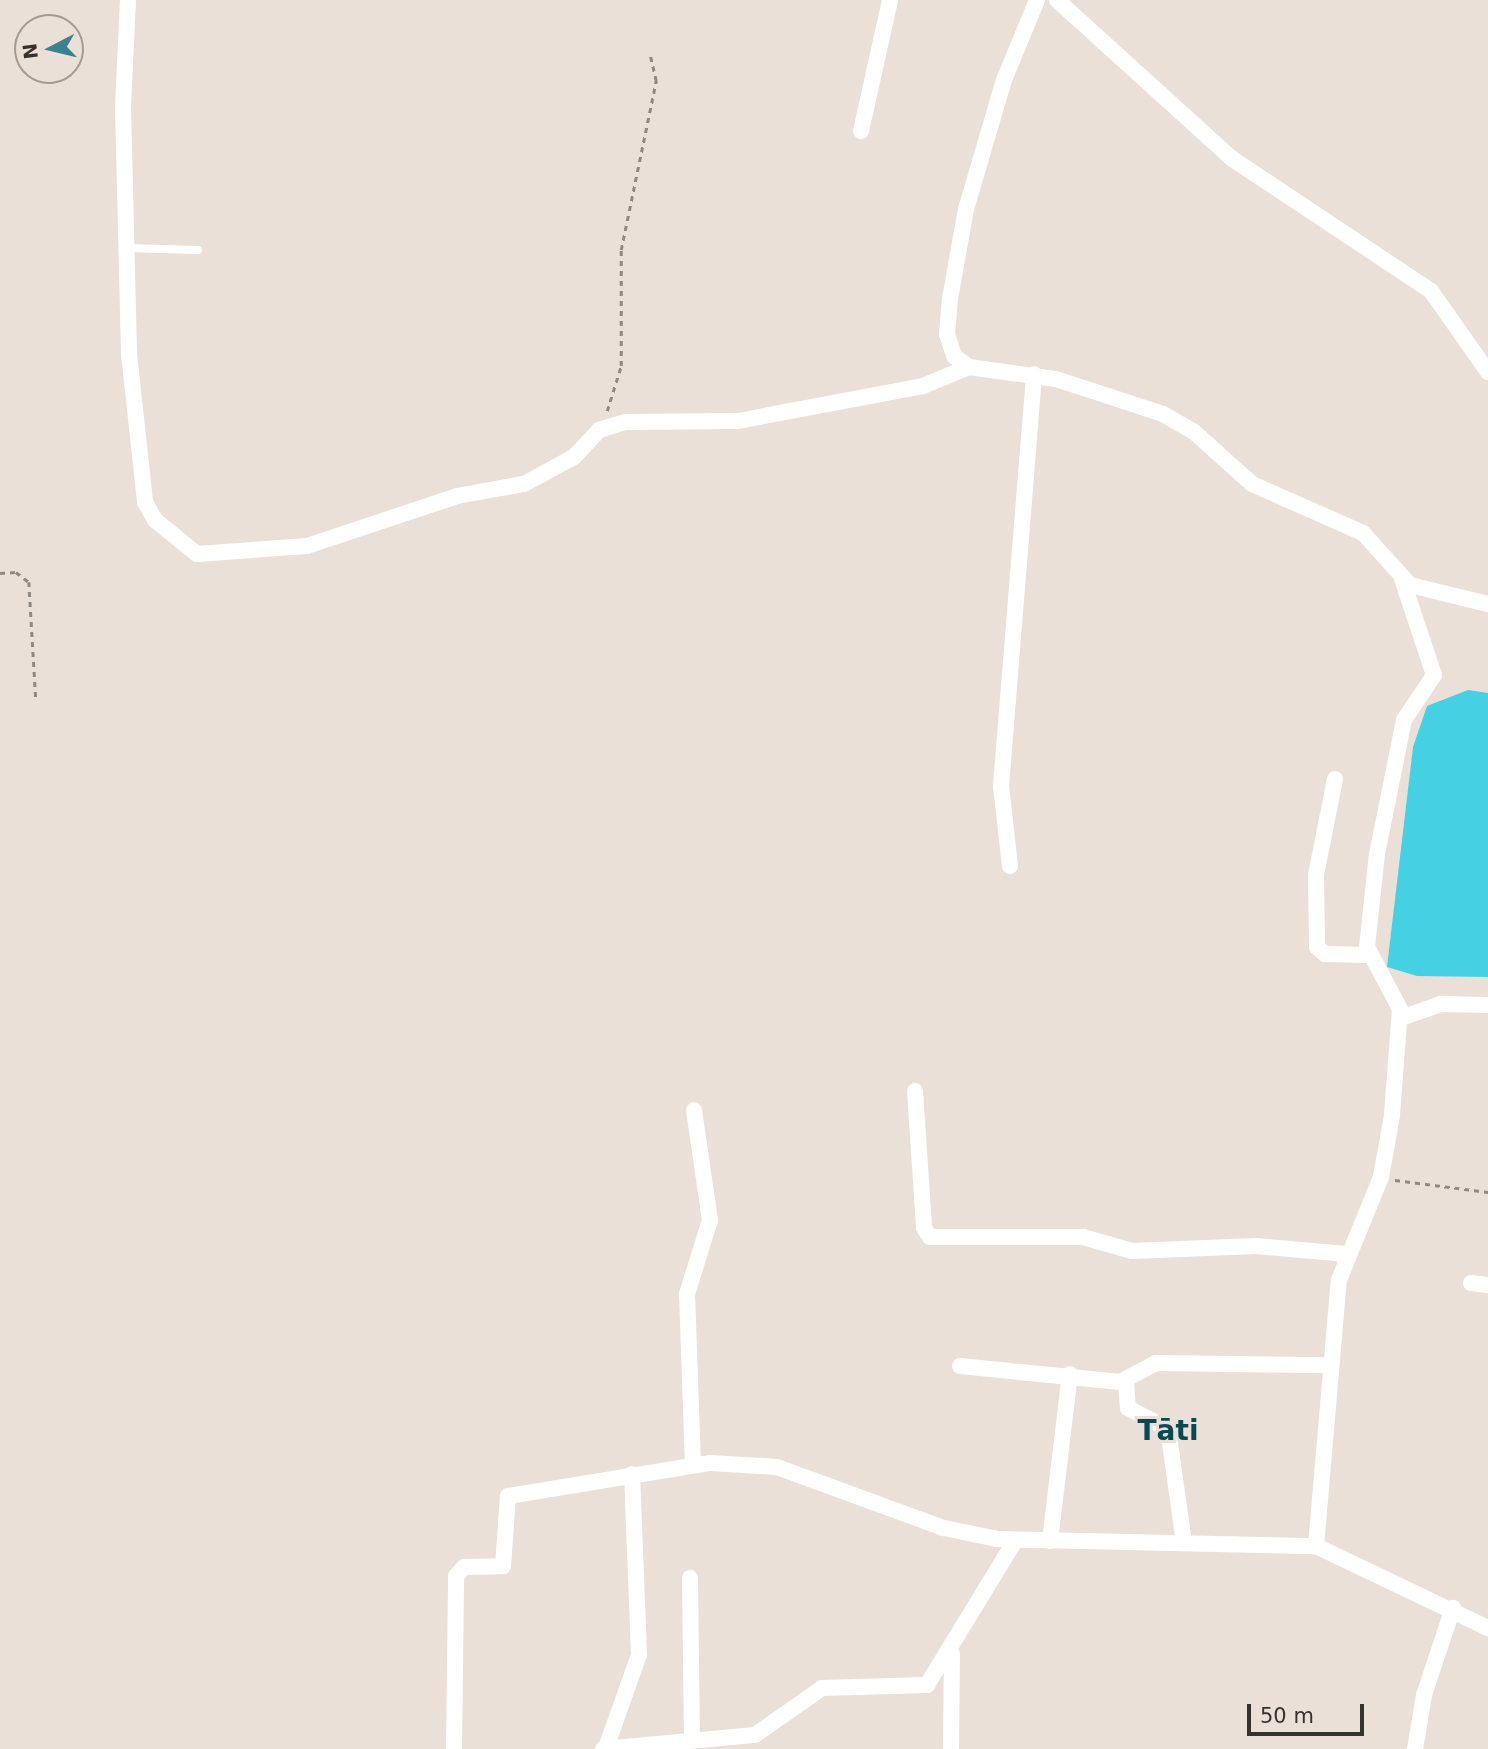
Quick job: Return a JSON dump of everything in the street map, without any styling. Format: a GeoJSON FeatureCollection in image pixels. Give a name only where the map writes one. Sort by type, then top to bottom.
{"type":"FeatureCollection","features":[{"type":"Feature","properties":{"kind":"street"},"geometry":{"type":"LineString","coordinates":[[128,0],[126,248],[130,386],[145,502],[155,520],[197,554],[307,545],[457,496],[524,484],[574,457],[599,430],[643,420],[729,422],[838,404],[923,386],[969,367],[1034,374],[1180,422],[1252,484],[1363,533],[1402,579],[1421,590],[1488,604]]}},
{"type":"Feature","properties":{"kind":"street"},"geometry":{"type":"LineString","coordinates":[[861,131],[890,0]]}},
{"type":"Feature","properties":{"kind":"street"},"geometry":{"type":"LineString","coordinates":[[969,367],[954,356],[947,334],[966,209],[1037,0]]}},
{"type":"Feature","properties":{"kind":"street"},"geometry":{"type":"LineString","coordinates":[[1057,0],[1231,158],[1431,290],[1488,372]]}},
{"type":"Feature","properties":{"kind":"street"},"geometry":{"type":"LineString","coordinates":[[1010,866],[1001,786],[1034,374]]}},
{"type":"Feature","properties":{"kind":"street"},"geometry":{"type":"LineString","coordinates":[[1317,1546],[1330,1365],[1347,1254],[1381,1177],[1401,1018],[1369,955],[1377,854],[1401,730],[1434,675],[1402,579]]}},
{"type":"Feature","properties":{"kind":"street"},"geometry":{"type":"LineString","coordinates":[[1335,779],[1316,875],[1317,947],[1325,954],[1369,955]]}},
{"type":"Feature","properties":{"kind":"street"},"geometry":{"type":"LineString","coordinates":[[1401,1018],[1441,1004],[1488,1005]]}},
{"type":"Feature","properties":{"kind":"street"},"geometry":{"type":"LineString","coordinates":[[915,1091],[924,1228],[930,1237],[1092,1238],[1132,1251],[1256,1246],[1347,1254]]}},
{"type":"Feature","properties":{"kind":"street"},"geometry":{"type":"LineString","coordinates":[[693,1465],[687,1294],[710,1220],[694,1110]]}},
{"type":"Feature","properties":{"kind":"street"},"geometry":{"type":"LineString","coordinates":[[1471,1283],[1488,1285]]}},
{"type":"Feature","properties":{"kind":"street"},"geometry":{"type":"LineString","coordinates":[[960,1366],[1126,1381],[1156,1363],[1330,1365]]}},
{"type":"Feature","properties":{"kind":"street"},"geometry":{"type":"LineString","coordinates":[[1050,1541],[1070,1374]]}},
{"type":"Feature","properties":{"kind":"street"},"geometry":{"type":"LineString","coordinates":[[1126,1381],[1128,1408],[1168,1429],[1184,1543]]}},
{"type":"Feature","properties":{"kind":"street"},"geometry":{"type":"LineString","coordinates":[[454,1749],[457,1572],[503,1566],[512,1492],[693,1465],[734,1461],[776,1467],[944,1528],[1015,1541],[1317,1546],[1453,1608],[1488,1628]]}},
{"type":"Feature","properties":{"kind":"street"},"geometry":{"type":"LineString","coordinates":[[632,1474],[639,1655],[604,1748],[765,1732],[822,1688],[927,1685],[952,1651],[1015,1541]]}},
{"type":"Feature","properties":{"kind":"street"},"geometry":{"type":"LineString","coordinates":[[690,1578],[692,1740]]}},
{"type":"Feature","properties":{"kind":"street"},"geometry":{"type":"LineString","coordinates":[[1415,1749],[1424,1695],[1453,1608]]}},
{"type":"Feature","properties":{"kind":"street"},"geometry":{"type":"LineString","coordinates":[[951,1749],[952,1651]]}},
{"type":"Feature","properties":{"kind":"lane"},"geometry":{"type":"LineString","coordinates":[[126,248],[198,250]]}},
{"type":"Feature","properties":{"kind":"path"},"geometry":{"type":"LineString","coordinates":[[599,430],[621,366],[621,250],[656,80],[650,56]]}},
{"type":"Feature","properties":{"kind":"path"},"geometry":{"type":"LineString","coordinates":[[0,573],[16,572],[29,582],[36,701]]}},
{"type":"Feature","properties":{"kind":"path"},"geometry":{"type":"LineString","coordinates":[[1381,1177],[1488,1192]]}},
{"type":"Feature","properties":{"kind":"water"},"geometry":{"type":"Polygon","coordinates":[[[1468,690],[1488,693],[1488,977],[1417,976],[1387,967],[1413,747],[1427,706],[1468,690]]]}},
{"type":"Feature","properties":{"kind":"district","name":"Tāti"},"geometry":{"type":"Point","coordinates":[1168,1431]}}]}
